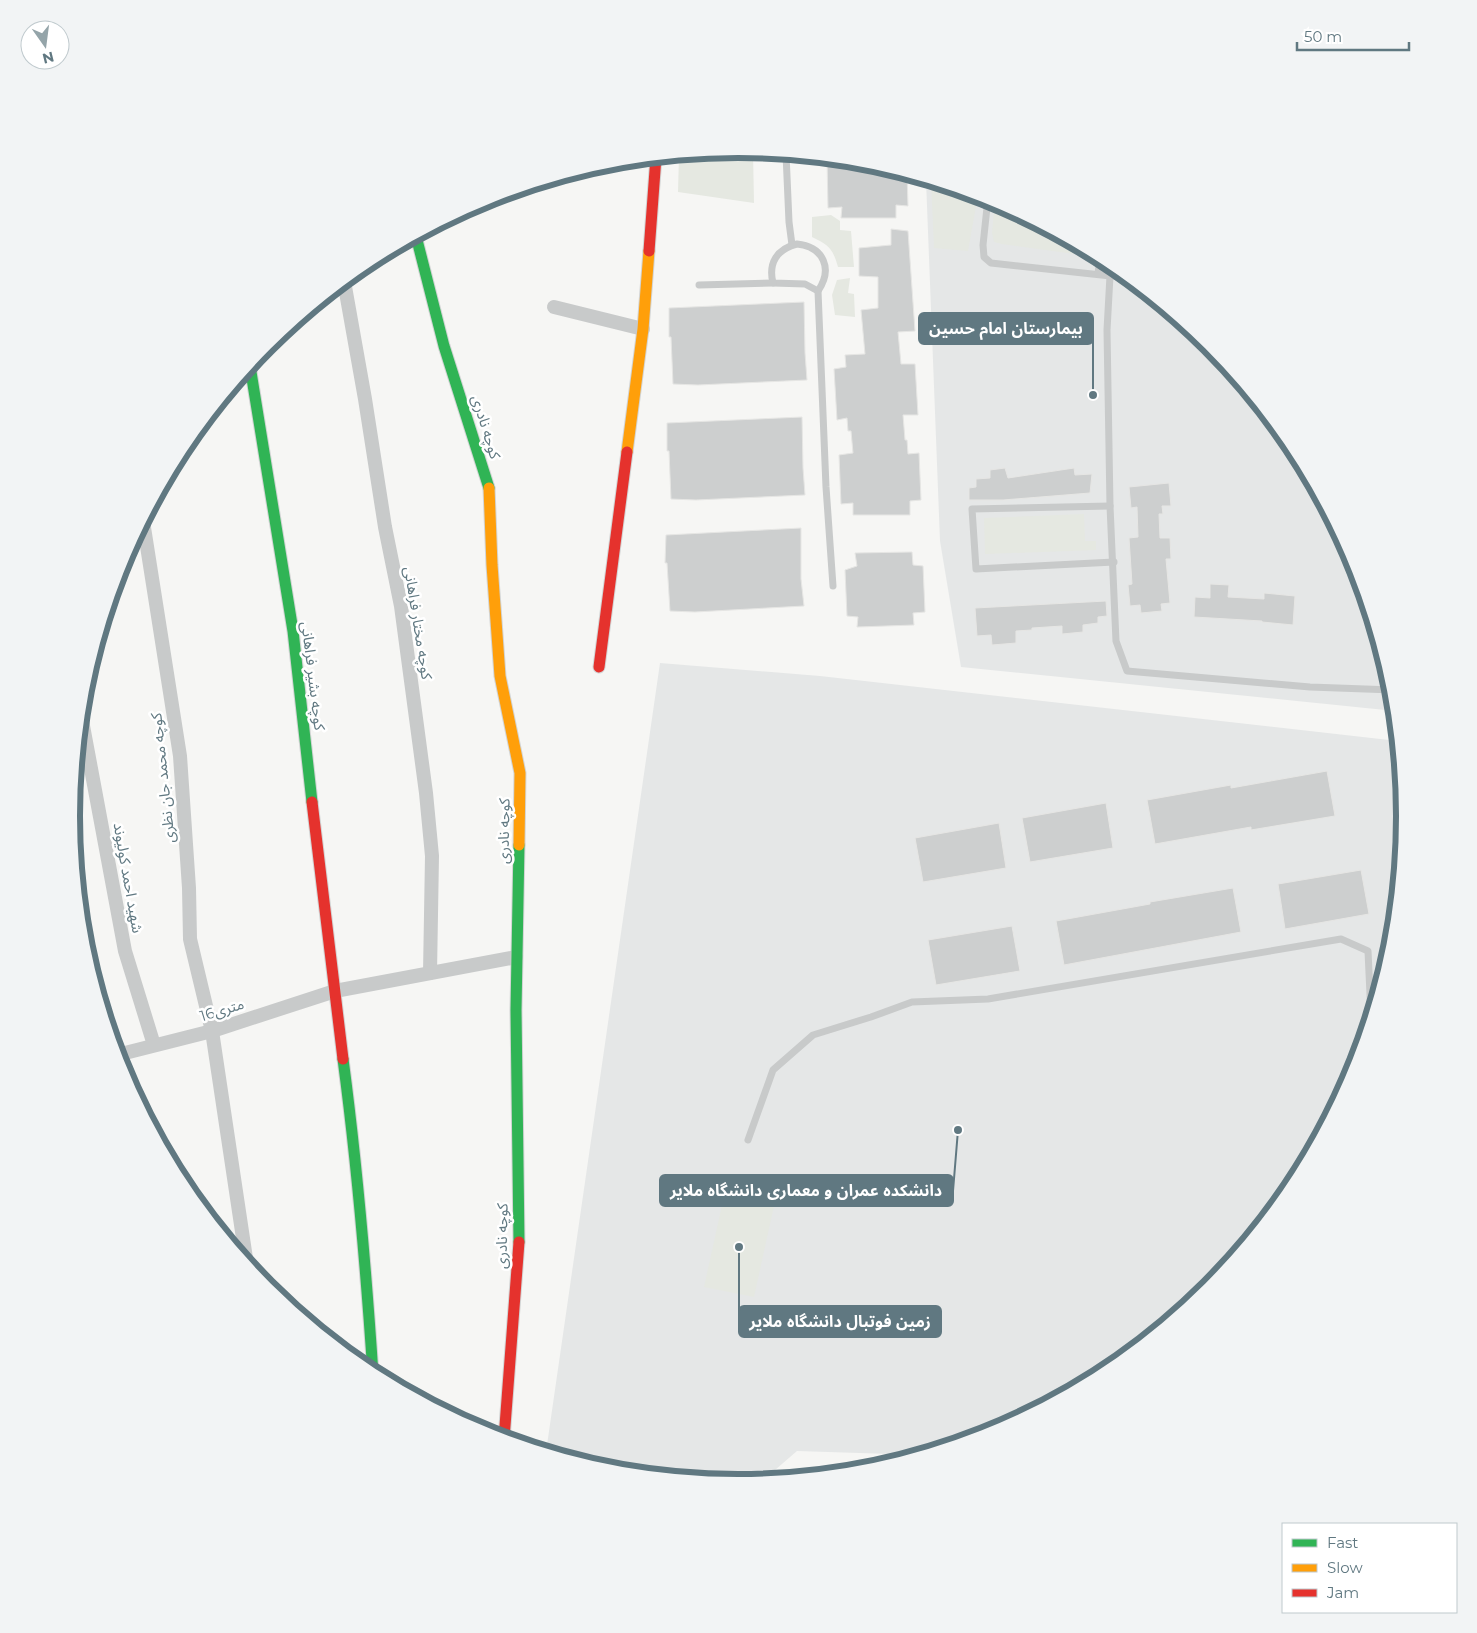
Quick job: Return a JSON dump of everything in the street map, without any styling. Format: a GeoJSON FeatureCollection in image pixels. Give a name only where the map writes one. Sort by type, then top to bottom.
{"type":"FeatureCollection","features":[{"type":"Feature","properties":{"kind":"street"},"geometry":{"type":"LineString","coordinates":[[599,667],[643,329],[655,164]]}},
{"type":"Feature","properties":{"kind":"street","name":"کوچه نادری"},"geometry":{"type":"LineString","coordinates":[[417,242],[444,346],[488,486],[500,676],[520,772],[516,957],[519,1236],[505,1432]]}},
{"type":"Feature","properties":{"kind":"street","name":"کوچه مختار فراهانی"},"geometry":{"type":"LineString","coordinates":[[345,289],[385,527],[401,606],[426,793],[432,856],[430,973]]}},
{"type":"Feature","properties":{"kind":"street"},"geometry":{"type":"LineString","coordinates":[[554,307],[643,329]]}},
{"type":"Feature","properties":{"kind":"street","name":"کوچه بشیر فراهانی"},"geometry":{"type":"LineString","coordinates":[[251,374],[293,631],[362,1234],[372,1363]]}},
{"type":"Feature","properties":{"kind":"street","name":"کوچه محمد جان نظری"},"geometry":{"type":"LineString","coordinates":[[145,532],[180,756],[189,888],[190,939],[212,1031],[245,1253]]}},
{"type":"Feature","properties":{"kind":"street","name":"شهید احمد کولیوند"},"geometry":{"type":"LineString","coordinates":[[85,738],[125,951],[154,1046]]}},
{"type":"Feature","properties":{"kind":"street","name":"16متری"},"geometry":{"type":"LineString","coordinates":[[124,1053],[212,1031],[335,991],[516,957]]}},
{"type":"Feature","properties":{"kind":"lane"},"geometry":{"type":"LineString","coordinates":[[786,160],[792,245]]}},
{"type":"Feature","properties":{"kind":"lane"},"geometry":{"type":"LineString","coordinates":[[987,207],[983,245],[984,257],[991,263],[1114,276]]}},
{"type":"Feature","properties":{"kind":"lane"},"geometry":{"type":"LineString","coordinates":[[773,282],[771,274],[775,257],[792,245],[805,245],[814,249],[821,256],[825,264],[826,274],[818,291],[826,487],[833,586]]}},
{"type":"Feature","properties":{"kind":"lane"},"geometry":{"type":"LineString","coordinates":[[1098,274],[1099,266]]}},
{"type":"Feature","properties":{"kind":"lane"},"geometry":{"type":"LineString","coordinates":[[1110,276],[1107,330],[1110,506],[1116,640],[1127,671],[1310,687],[1384,690]]}},
{"type":"Feature","properties":{"kind":"lane"},"geometry":{"type":"LineString","coordinates":[[699,285],[773,282],[806,284],[818,291]]}},
{"type":"Feature","properties":{"kind":"lane"},"geometry":{"type":"LineString","coordinates":[[1110,506],[972,509],[976,569],[1114,562]]}},
{"type":"Feature","properties":{"kind":"lane"},"geometry":{"type":"LineString","coordinates":[[748,1140],[773,1070],[812,1035],[871,1018],[912,1002],[988,999],[1340,939],[1368,952],[1370,1002]]}},
{"type":"Feature","properties":{"kind":"shaded area"},"geometry":{"type":"Polygon","coordinates":[[[753,158],[754,203],[678,192],[679,161],[753,158]]]}},
{"type":"Feature","properties":{"kind":"shaded area"},"geometry":{"type":"Polygon","coordinates":[[[926,185],[990,208],[1068,246],[1139,294],[1173,321],[1234,382],[1286,451],[1309,487],[1329,525],[1347,565],[1375,646],[1388,710],[961,667],[940,541],[926,185]]]}},
{"type":"Feature","properties":{"kind":"shaded area"},"geometry":{"type":"Polygon","coordinates":[[[931,187],[977,203],[968,251],[934,248],[931,187]]]}},
{"type":"Feature","properties":{"kind":"shaded area"},"geometry":{"type":"Polygon","coordinates":[[[994,210],[1041,232],[1041,237],[1054,238],[1082,255],[1002,244],[994,242],[992,233],[994,210]]]}},
{"type":"Feature","properties":{"kind":"shaded area"},"geometry":{"type":"Polygon","coordinates":[[[831,215],[840,221],[840,230],[851,231],[854,267],[838,267],[830,248],[812,237],[812,217],[831,215]]]}},
{"type":"Feature","properties":{"kind":"shaded area"},"geometry":{"type":"Polygon","coordinates":[[[850,278],[848,293],[854,294],[855,317],[835,315],[832,295],[837,280],[850,278]]]}},
{"type":"Feature","properties":{"kind":"shaded area"},"geometry":{"type":"Polygon","coordinates":[[[1084,514],[1085,541],[1096,541],[1096,550],[985,554],[984,518],[1084,514]]]}},
{"type":"Feature","properties":{"kind":"shaded area"},"geometry":{"type":"Polygon","coordinates":[[[660,663],[820,676],[1392,740],[1396,773],[1397,816],[1396,860],[1391,902],[1375,987],[1347,1068],[1309,1146],[1286,1182],[1234,1251],[1173,1312],[1104,1364],[1068,1387],[990,1425],[909,1453],[797,1451],[770,1474],[738,1475],[695,1474],[653,1469],[610,1462],[547,1446],[660,663]]]}},
{"type":"Feature","properties":{"kind":"shaded area"},"geometry":{"type":"Polygon","coordinates":[[[724,1196],[774,1206],[754,1297],[704,1287],[724,1196]]]}},
{"type":"Feature","properties":{"kind":"building"},"geometry":{"type":"Polygon","coordinates":[[[827,165],[907,180],[908,206],[896,205],[896,218],[841,218],[842,207],[828,208],[827,165]]]}},
{"type":"Feature","properties":{"kind":"building"},"geometry":{"type":"Polygon","coordinates":[[[891,229],[908,231],[915,331],[898,332],[901,364],[915,364],[918,415],[903,415],[908,454],[919,453],[921,500],[910,501],[910,515],[853,515],[853,503],[841,504],[839,455],[853,453],[851,431],[848,431],[847,418],[837,420],[834,369],[846,367],[845,355],[865,354],[861,310],[878,308],[878,277],[859,276],[859,248],[891,245],[891,229]]]}},
{"type":"Feature","properties":{"kind":"building"},"geometry":{"type":"Polygon","coordinates":[[[804,302],[807,380],[698,385],[673,384],[671,337],[669,337],[669,308],[804,302]]]}},
{"type":"Feature","properties":{"kind":"building"},"geometry":{"type":"Polygon","coordinates":[[[802,417],[805,495],[696,500],[671,499],[667,423],[802,417]]]}},
{"type":"Feature","properties":{"kind":"building"},"geometry":{"type":"Polygon","coordinates":[[[1005,468],[1008,478],[1074,468],[1075,475],[1092,474],[1090,493],[1003,500],[969,500],[969,488],[976,487],[976,479],[990,478],[990,470],[1005,468]]]}},
{"type":"Feature","properties":{"kind":"building"},"geometry":{"type":"Polygon","coordinates":[[[1169,483],[1171,506],[1162,506],[1163,514],[1159,514],[1160,538],[1170,538],[1171,559],[1166,559],[1170,603],[1161,604],[1162,611],[1141,613],[1140,605],[1130,606],[1128,585],[1132,584],[1129,538],[1138,537],[1137,507],[1131,508],[1129,487],[1169,483]]]}},
{"type":"Feature","properties":{"kind":"building"},"geometry":{"type":"Polygon","coordinates":[[[801,528],[801,579],[804,606],[695,612],[670,611],[667,563],[665,563],[666,535],[801,528]]]}},
{"type":"Feature","properties":{"kind":"building"},"geometry":{"type":"Polygon","coordinates":[[[912,552],[913,565],[923,566],[925,612],[913,613],[914,625],[857,627],[858,617],[847,616],[845,570],[857,566],[855,553],[912,552]]]}},
{"type":"Feature","properties":{"kind":"building"},"geometry":{"type":"Polygon","coordinates":[[[1210,584],[1229,585],[1228,597],[1264,599],[1264,593],[1295,596],[1293,625],[1194,617],[1195,597],[1210,598],[1210,584]]]}},
{"type":"Feature","properties":{"kind":"building"},"geometry":{"type":"Polygon","coordinates":[[[1106,601],[1107,616],[1098,617],[1098,623],[1083,625],[1083,632],[1062,634],[1062,626],[1032,628],[1032,630],[1016,631],[1016,643],[992,645],[991,635],[977,636],[975,608],[1106,601]]]}},
{"type":"Feature","properties":{"kind":"building"},"geometry":{"type":"Polygon","coordinates":[[[1327,771],[1335,816],[1251,830],[1251,827],[1155,844],[1147,800],[1231,785],[1231,788],[1327,771]]]}},
{"type":"Feature","properties":{"kind":"building"},"geometry":{"type":"Polygon","coordinates":[[[1106,803],[1113,848],[1030,862],[1022,818],[1106,803]]]}},
{"type":"Feature","properties":{"kind":"building"},"geometry":{"type":"Polygon","coordinates":[[[999,823],[1006,868],[923,882],[915,838],[999,823]]]}},
{"type":"Feature","properties":{"kind":"building"},"geometry":{"type":"Polygon","coordinates":[[[1361,870],[1369,914],[1285,929],[1278,884],[1361,870]]]}},
{"type":"Feature","properties":{"kind":"building"},"geometry":{"type":"Polygon","coordinates":[[[1233,888],[1241,932],[1064,965],[1056,921],[1233,888]]]}},
{"type":"Feature","properties":{"kind":"building"},"geometry":{"type":"Polygon","coordinates":[[[1012,926],[1020,971],[936,985],[928,940],[1012,926]]]}},
{"type":"Feature","properties":{"kind":"traffic: fast"},"geometry":{"type":"LineString","coordinates":[[417,242],[444,346],[489,488]]}},
{"type":"Feature","properties":{"kind":"traffic: fast"},"geometry":{"type":"LineString","coordinates":[[251,374],[293,631],[312,802]]}},
{"type":"Feature","properties":{"kind":"traffic: fast"},"geometry":{"type":"LineString","coordinates":[[519,845],[516,1010],[519,1242]]}},
{"type":"Feature","properties":{"kind":"traffic: fast"},"geometry":{"type":"LineString","coordinates":[[343,1059],[361,1216],[372,1363]]}},
{"type":"Feature","properties":{"kind":"traffic: slow"},"geometry":{"type":"LineString","coordinates":[[627,452],[643,329],[649,251]]}},
{"type":"Feature","properties":{"kind":"traffic: slow"},"geometry":{"type":"LineString","coordinates":[[489,488],[492,565],[500,676],[520,773],[519,845]]}},
{"type":"Feature","properties":{"kind":"traffic: jam"},"geometry":{"type":"LineString","coordinates":[[649,251],[656,164]]}},
{"type":"Feature","properties":{"kind":"traffic: jam"},"geometry":{"type":"LineString","coordinates":[[599,667],[627,452]]}},
{"type":"Feature","properties":{"kind":"traffic: jam"},"geometry":{"type":"LineString","coordinates":[[312,802],[343,1059]]}},
{"type":"Feature","properties":{"kind":"traffic: jam"},"geometry":{"type":"LineString","coordinates":[[505,1432],[519,1242]]}},
{"type":"Feature","properties":{"kind":"place","name":"بیمارستان امام حسین"},"geometry":{"type":"Point","coordinates":[1093,395]}},
{"type":"Feature","properties":{"kind":"place","name":"دانشکده عمران و معماری دانشگاه ملایر"},"geometry":{"type":"Point","coordinates":[958,1130]}},
{"type":"Feature","properties":{"kind":"place","name":"زمین فوتبال دانشگاه ملایر"},"geometry":{"type":"Point","coordinates":[739,1247]}}]}
